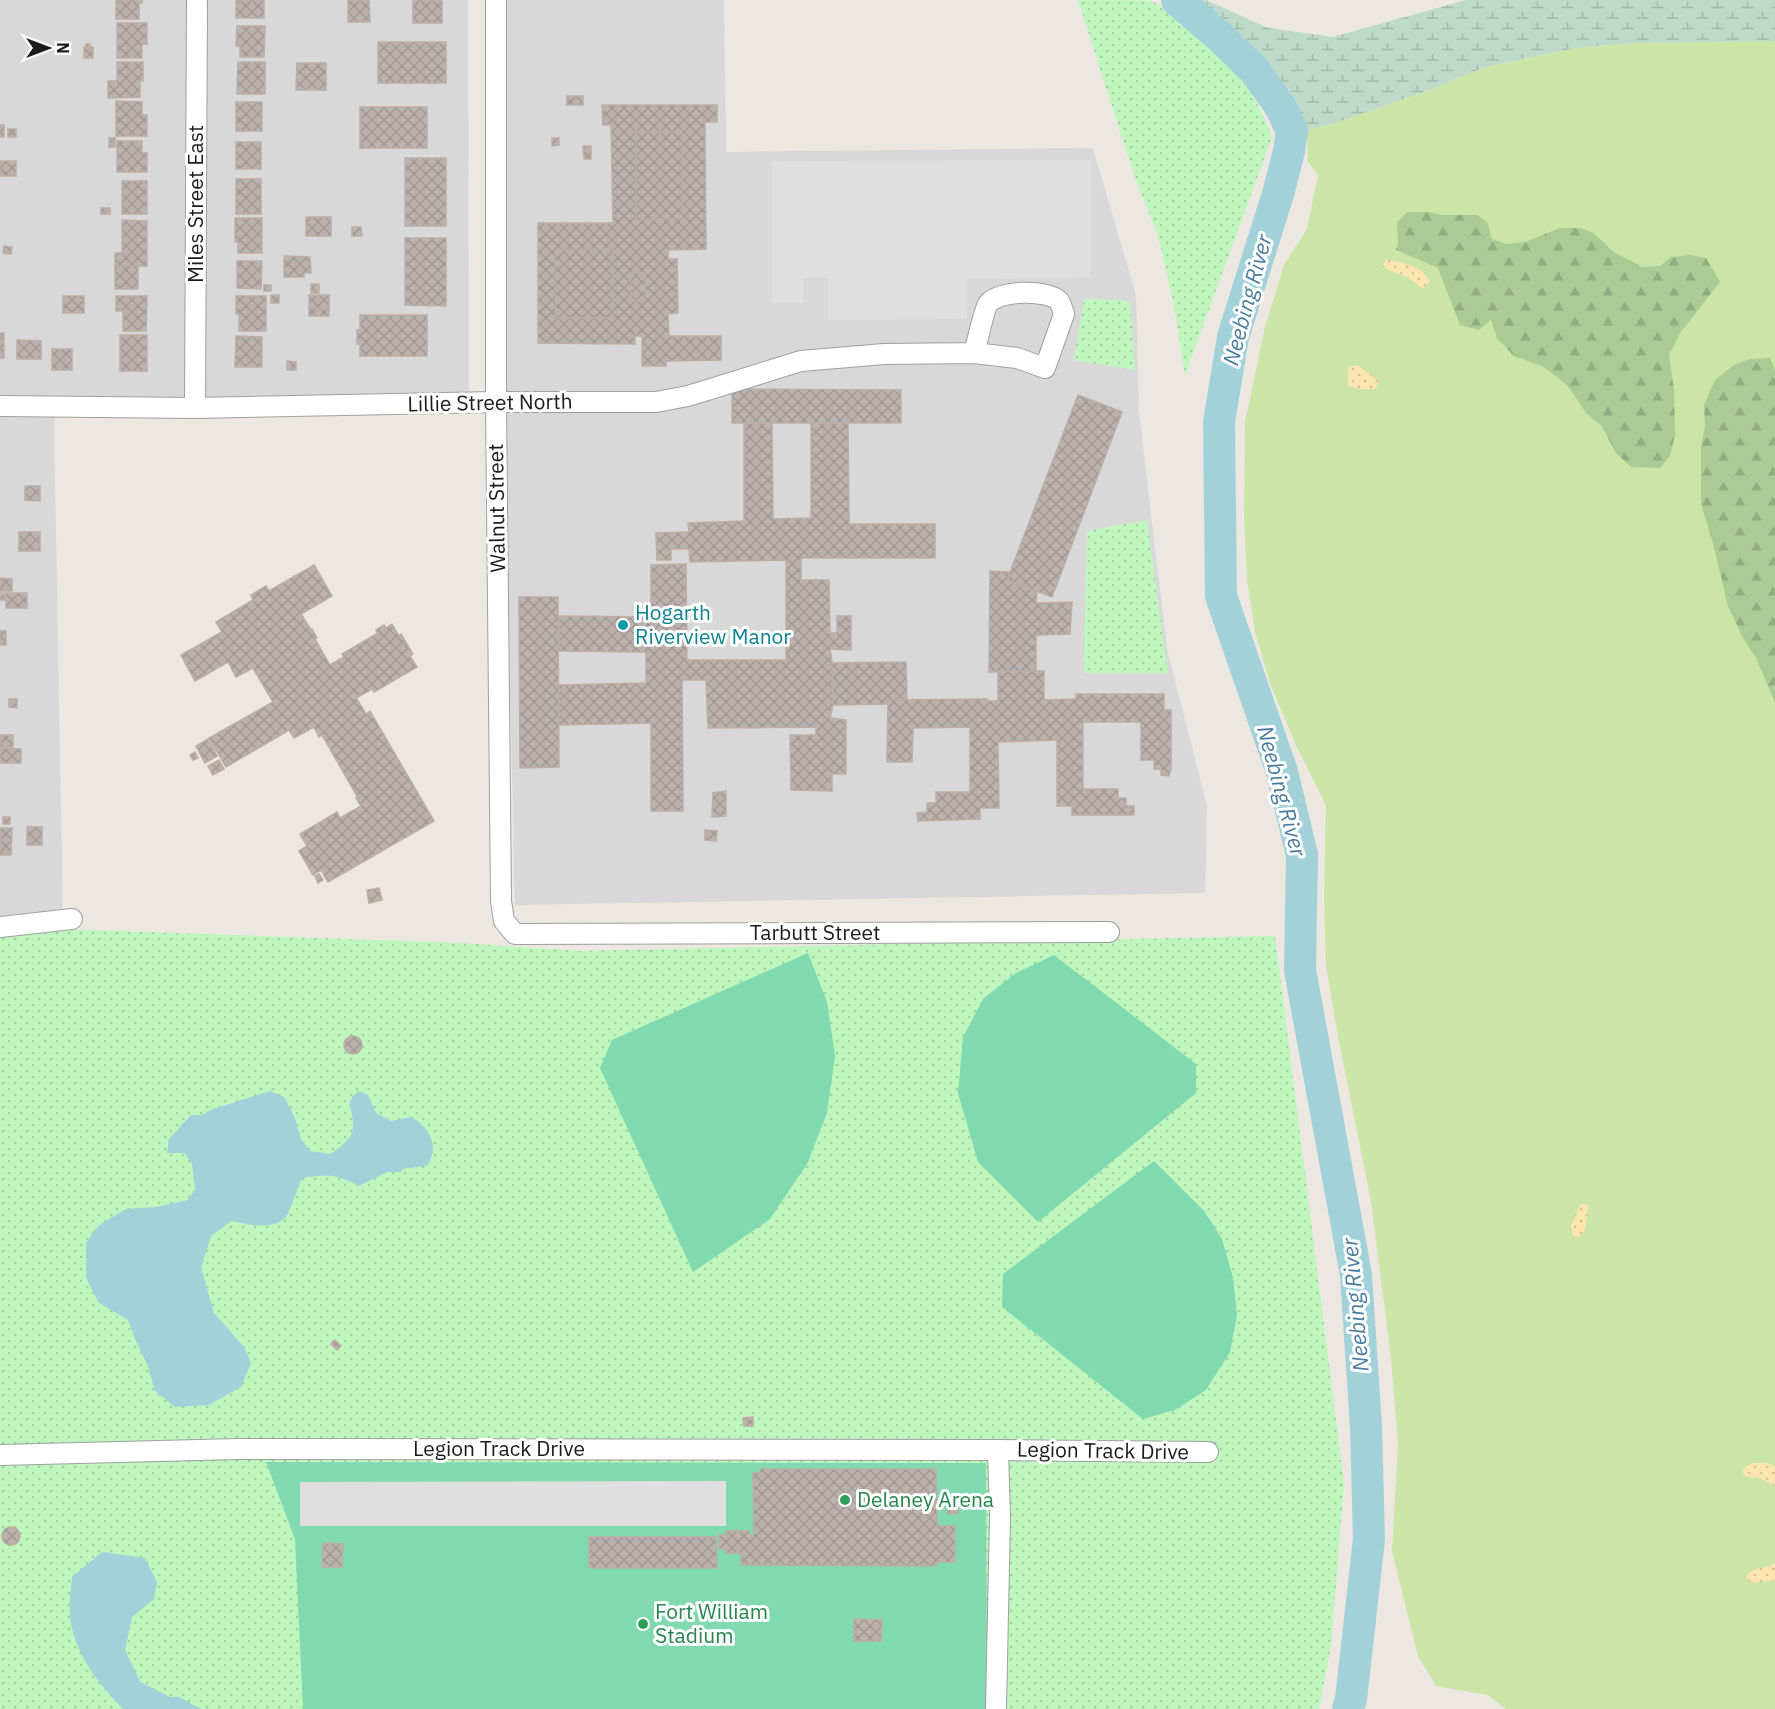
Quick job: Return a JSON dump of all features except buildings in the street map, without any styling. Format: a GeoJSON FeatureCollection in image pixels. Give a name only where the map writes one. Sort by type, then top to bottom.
{"type":"FeatureCollection","features":[{"type":"Feature","properties":{"kind":"street","name":"Miles Street East"},"geometry":{"type":"LineString","coordinates":[[195,408],[197,0]]}},
{"type":"Feature","properties":{"kind":"street","name":"Walnut Street"},"geometry":{"type":"LineString","coordinates":[[496,0],[496,402],[501,901],[504,921],[515,934],[520,934]]}},
{"type":"Feature","properties":{"kind":"street","name":"Lillie Street North"},"geometry":{"type":"LineString","coordinates":[[0,406],[195,408],[496,402],[656,402],[688,396],[801,361],[884,354],[974,354],[993,354],[1017,358],[1046,368],[1064,314],[1059,302],[1049,296],[1012,292],[997,297],[988,304],[974,354]]}},
{"type":"Feature","properties":{"kind":"street"},"geometry":{"type":"LineString","coordinates":[[0,927],[72,919]]}},
{"type":"Feature","properties":{"kind":"street","name":"Tarbutt Street"},"geometry":{"type":"LineString","coordinates":[[520,934],[1109,932]]}},
{"type":"Feature","properties":{"kind":"street","name":"Legion Track Drive"},"geometry":{"type":"LineString","coordinates":[[0,1455],[238,1449],[1208,1452]]}},
{"type":"Feature","properties":{"kind":"street","name":"Legion Track Drive"},"geometry":{"type":"LineString","coordinates":[[996,1709],[1000,1516],[998,1450]]}},
{"type":"Feature","properties":{"kind":"shaded area"},"geometry":{"type":"Polygon","coordinates":[[[0,0],[468,0],[469,411],[168,412],[54,417],[63,929],[0,933],[0,0]]]}},
{"type":"Feature","properties":{"kind":"shaded area"},"geometry":{"type":"Polygon","coordinates":[[[505,0],[724,0],[726,152],[1093,148],[1136,295],[1139,412],[1167,649],[1207,806],[1205,893],[515,905],[504,419],[505,0]]]}},
{"type":"Feature","properties":{"kind":"shaded area"},"geometry":{"type":"Polygon","coordinates":[[[1090,160],[1090,278],[967,279],[967,319],[828,320],[828,278],[803,278],[803,303],[772,303],[772,161],[1090,160]]]}},
{"type":"Feature","properties":{"kind":"shaded area"},"geometry":{"type":"Polygon","coordinates":[[[726,1481],[726,1526],[300,1526],[300,1482],[726,1481]]]}},
{"type":"Feature","properties":{"kind":"green space"},"geometry":{"type":"Polygon","coordinates":[[[1078,0],[1152,1],[1159,5],[1209,45],[1235,71],[1255,101],[1272,137],[1185,375],[1174,305],[1158,235],[1135,178],[1078,0]]]}},
{"type":"Feature","properties":{"kind":"green space"},"geometry":{"type":"Polygon","coordinates":[[[1177,0],[1206,0],[1268,28],[1333,37],[1466,0],[1775,0],[1775,41],[1633,43],[1575,48],[1485,67],[1419,94],[1335,123],[1292,131],[1270,90],[1253,68],[1226,41],[1177,0]]]}},
{"type":"Feature","properties":{"kind":"green space"},"geometry":{"type":"Polygon","coordinates":[[[1775,41],[1775,1709],[1506,1709],[1488,1695],[1436,1686],[1418,1656],[1392,1551],[1398,1445],[1391,1358],[1371,1201],[1326,966],[1324,897],[1326,806],[1271,686],[1255,632],[1247,579],[1244,514],[1245,422],[1265,327],[1284,265],[1307,229],[1318,175],[1308,162],[1307,130],[1335,123],[1419,94],[1485,67],[1575,48],[1633,43],[1775,41]]]}},
{"type":"Feature","properties":{"kind":"green space"},"geometry":{"type":"Polygon","coordinates":[[[1407,212],[1477,215],[1487,222],[1492,239],[1506,244],[1525,242],[1560,228],[1579,228],[1592,232],[1614,252],[1642,267],[1660,266],[1671,257],[1690,255],[1706,258],[1720,282],[1680,333],[1669,355],[1674,389],[1675,435],[1670,456],[1660,468],[1631,467],[1616,453],[1601,425],[1586,413],[1568,386],[1544,367],[1514,356],[1497,338],[1491,320],[1479,330],[1460,325],[1438,268],[1396,250],[1397,222],[1407,212]]]}},
{"type":"Feature","properties":{"kind":"green space"},"geometry":{"type":"Polygon","coordinates":[[[1084,299],[1130,301],[1135,370],[1074,360],[1084,299]]]}},
{"type":"Feature","properties":{"kind":"green space"},"geometry":{"type":"Polygon","coordinates":[[[1770,358],[1775,370],[1775,703],[1756,658],[1742,636],[1728,606],[1701,504],[1704,405],[1715,380],[1734,365],[1750,359],[1770,358]]]}},
{"type":"Feature","properties":{"kind":"green space"},"geometry":{"type":"Polygon","coordinates":[[[1147,520],[1168,673],[1084,673],[1087,531],[1147,520]]]}},
{"type":"Feature","properties":{"kind":"green space"},"geometry":{"type":"Polygon","coordinates":[[[63,929],[461,943],[580,951],[1275,936],[1344,1484],[1331,1646],[1319,1709],[0,1709],[0,933],[63,929]]]}},
{"type":"Feature","properties":{"kind":"green space"},"geometry":{"type":"Polygon","coordinates":[[[808,953],[827,1002],[835,1056],[827,1113],[807,1164],[770,1219],[693,1272],[600,1068],[612,1040],[808,953]]]}},
{"type":"Feature","properties":{"kind":"green space"},"geometry":{"type":"Polygon","coordinates":[[[1054,955],[1196,1064],[1196,1093],[1038,1222],[978,1162],[958,1093],[963,1037],[983,999],[1016,973],[1054,955]]]}},
{"type":"Feature","properties":{"kind":"green space"},"geometry":{"type":"Polygon","coordinates":[[[1154,1161],[1204,1211],[1222,1239],[1233,1278],[1237,1315],[1230,1352],[1206,1390],[1175,1410],[1143,1419],[1002,1307],[1003,1274],[1154,1161]]]}},
{"type":"Feature","properties":{"kind":"green space","name":"Fort William Stadium"},"geometry":{"type":"Polygon","coordinates":[[[266,1462],[986,1463],[987,1709],[303,1709],[295,1539],[266,1462]]]}},
{"type":"Feature","properties":{"kind":"sand"},"geometry":{"type":"Polygon","coordinates":[[[1385,260],[1400,262],[1416,268],[1424,273],[1430,282],[1422,288],[1408,277],[1383,267],[1385,260]]]}},
{"type":"Feature","properties":{"kind":"sand"},"geometry":{"type":"Polygon","coordinates":[[[1358,365],[1379,382],[1375,389],[1358,389],[1348,385],[1348,367],[1358,365]]]}},
{"type":"Feature","properties":{"kind":"sand"},"geometry":{"type":"Polygon","coordinates":[[[1580,1205],[1588,1205],[1585,1230],[1579,1237],[1573,1236],[1571,1225],[1580,1205]]]}},
{"type":"Feature","properties":{"kind":"sand"},"geometry":{"type":"Polygon","coordinates":[[[1753,1463],[1775,1466],[1775,1486],[1760,1478],[1743,1474],[1743,1468],[1753,1463]]]}},
{"type":"Feature","properties":{"kind":"sand"},"geometry":{"type":"Polygon","coordinates":[[[1775,1563],[1775,1581],[1749,1582],[1746,1576],[1750,1573],[1775,1563]]]}},
{"type":"Feature","properties":{"kind":"water"},"geometry":{"type":"Polygon","coordinates":[[[270,1091],[284,1097],[294,1116],[301,1139],[310,1151],[330,1154],[344,1144],[352,1134],[353,1128],[349,1104],[359,1091],[368,1095],[376,1113],[391,1121],[412,1117],[424,1127],[433,1145],[431,1159],[427,1166],[387,1172],[359,1186],[331,1176],[302,1178],[287,1215],[281,1221],[260,1225],[231,1221],[211,1236],[201,1268],[214,1313],[245,1348],[251,1363],[241,1387],[209,1405],[175,1407],[155,1391],[147,1364],[128,1320],[99,1303],[86,1278],[86,1244],[101,1224],[126,1209],[157,1207],[188,1200],[195,1189],[192,1164],[185,1153],[167,1153],[169,1139],[191,1115],[202,1115],[210,1110],[270,1091]]]}},
{"type":"Feature","properties":{"kind":"water"},"geometry":{"type":"Polygon","coordinates":[[[102,1552],[145,1558],[157,1582],[154,1599],[132,1617],[125,1650],[140,1682],[170,1697],[179,1697],[201,1709],[123,1709],[88,1666],[72,1629],[70,1596],[72,1577],[102,1552]]]}},
{"type":"Feature","properties":{"kind":"waterway","name":"Neebing River"},"geometry":{"type":"LineString","coordinates":[[1177,0],[1254,70],[1280,106],[1292,131],[1278,194],[1233,337],[1219,422],[1221,596],[1282,772],[1302,855],[1300,970],[1356,1275],[1366,1427],[1369,1539],[1348,1709]]}},
{"type":"Feature","properties":{"kind":"place","name":"Hogarth Riverview Manor"},"geometry":{"type":"Point","coordinates":[623,625]}},
{"type":"Feature","properties":{"kind":"place","name":"Delaney Arena"},"geometry":{"type":"Point","coordinates":[845,1500]}},
{"type":"Feature","properties":{"kind":"place","name":"Fort William Stadium"},"geometry":{"type":"Point","coordinates":[643,1624]}}]}
